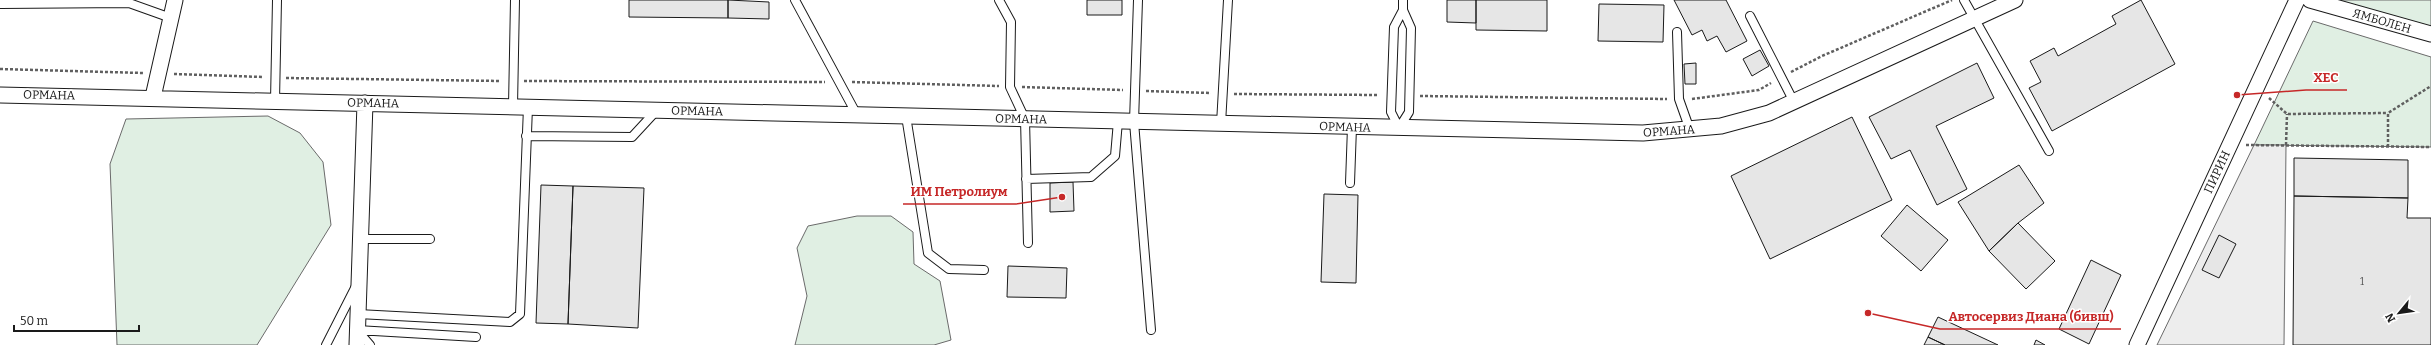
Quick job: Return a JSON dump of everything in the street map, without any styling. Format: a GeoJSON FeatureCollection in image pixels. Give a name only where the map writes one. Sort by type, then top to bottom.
{"type":"FeatureCollection","features":[{"type":"Feature","properties":{"kind":"street"},"geometry":{"type":"LineString","coordinates":[[153,97],[175,0]]}},
{"type":"Feature","properties":{"kind":"street","name":"ОРМАНА"},"geometry":{"type":"LineString","coordinates":[[0,95],[153,97],[1134,122],[1643,133],[1690,130],[1744,121],[1794,102],[2015,0]]}},
{"type":"Feature","properties":{"kind":"street","name":"ПИРИН"},"geometry":{"type":"LineString","coordinates":[[2137,345],[2297,0]]}},
{"type":"Feature","properties":{"kind":"street","name":"ЯМБОЛЕН"},"geometry":{"type":"LineString","coordinates":[[2310,0],[2431,34]]}},
{"type":"Feature","properties":{"kind":"street"},"geometry":{"type":"LineString","coordinates":[[357,338],[365,103]]}},
{"type":"Feature","properties":{"kind":"lane"},"geometry":{"type":"LineString","coordinates":[[275,100],[277,0]]}},
{"type":"Feature","properties":{"kind":"lane"},"geometry":{"type":"LineString","coordinates":[[358,314],[510,322],[520,314],[526,136],[514,81],[515,0]]}},
{"type":"Feature","properties":{"kind":"lane"},"geometry":{"type":"LineString","coordinates":[[794,0],[857,115]]}},
{"type":"Feature","properties":{"kind":"lane"},"geometry":{"type":"LineString","coordinates":[[999,0],[1011,22],[1010,87],[1025,119],[1028,243]]}},
{"type":"Feature","properties":{"kind":"lane"},"geometry":{"type":"LineString","coordinates":[[1138,0],[1134,122],[1151,330]]}},
{"type":"Feature","properties":{"kind":"lane"},"geometry":{"type":"LineString","coordinates":[[1222,124],[1228,0]]}},
{"type":"Feature","properties":{"kind":"lane"},"geometry":{"type":"LineString","coordinates":[[1399,128],[1409,112],[1411,28],[1403,10],[1403,0]]}},
{"type":"Feature","properties":{"kind":"lane"},"geometry":{"type":"LineString","coordinates":[[1964,0],[2049,152]]}},
{"type":"Feature","properties":{"kind":"lane"},"geometry":{"type":"LineString","coordinates":[[0,4],[129,4],[171,18]]}},
{"type":"Feature","properties":{"kind":"lane"},"geometry":{"type":"LineString","coordinates":[[1399,128],[1391,112],[1394,27],[1403,10]]}},
{"type":"Feature","properties":{"kind":"lane"},"geometry":{"type":"LineString","coordinates":[[1750,16],[1794,102]]}},
{"type":"Feature","properties":{"kind":"lane"},"geometry":{"type":"LineString","coordinates":[[1677,32],[1679,99],[1690,130]]}},
{"type":"Feature","properties":{"kind":"lane"},"geometry":{"type":"LineString","coordinates":[[526,136],[632,136],[658,110]]}},
{"type":"Feature","properties":{"kind":"lane"},"geometry":{"type":"LineString","coordinates":[[906,116],[928,253],[950,269],[984,270]]}},
{"type":"Feature","properties":{"kind":"lane"},"geometry":{"type":"LineString","coordinates":[[1026,179],[1091,177],[1115,156],[1118,121]]}},
{"type":"Feature","properties":{"kind":"lane"},"geometry":{"type":"LineString","coordinates":[[1350,183],[1352,127]]}},
{"type":"Feature","properties":{"kind":"lane"},"geometry":{"type":"LineString","coordinates":[[360,239],[430,239]]}},
{"type":"Feature","properties":{"kind":"lane"},"geometry":{"type":"LineString","coordinates":[[326,345],[359,280]]}},
{"type":"Feature","properties":{"kind":"lane"},"geometry":{"type":"LineString","coordinates":[[357,338],[476,337]]}},
{"type":"Feature","properties":{"kind":"lane"},"geometry":{"type":"LineString","coordinates":[[357,338],[370,345]]}},
{"type":"Feature","properties":{"kind":"path"},"geometry":{"type":"LineString","coordinates":[[1822,56],[1952,0]]}},
{"type":"Feature","properties":{"kind":"path"},"geometry":{"type":"LineString","coordinates":[[0,70],[514,81],[839,82],[1135,90],[1223,94],[1392,95]]}},
{"type":"Feature","properties":{"kind":"path"},"geometry":{"type":"LineString","coordinates":[[2257,87],[2287,114],[2388,114],[2431,86]]}},
{"type":"Feature","properties":{"kind":"path"},"geometry":{"type":"LineString","coordinates":[[1409,96],[1700,99],[1759,90]]}},
{"type":"Feature","properties":{"kind":"path"},"geometry":{"type":"LineString","coordinates":[[2286,146],[2287,114]]}},
{"type":"Feature","properties":{"kind":"path"},"geometry":{"type":"LineString","coordinates":[[2388,114],[2388,147]]}},
{"type":"Feature","properties":{"kind":"path"},"geometry":{"type":"LineString","coordinates":[[2230,145],[2431,147]]}},
{"type":"Feature","properties":{"kind":"green space"},"geometry":{"type":"Polygon","coordinates":[[[2310,0],[2431,0],[2431,34],[2310,0]]]}},
{"type":"Feature","properties":{"kind":"green space"},"geometry":{"type":"Polygon","coordinates":[[[2313,21],[2431,57],[2431,147],[2254,145],[2313,21]]]}},
{"type":"Feature","properties":{"kind":"green space"},"geometry":{"type":"Polygon","coordinates":[[[268,116],[300,133],[323,162],[331,225],[257,345],[117,345],[110,164],[126,119],[268,116]]]}},
{"type":"Feature","properties":{"kind":"green space"},"geometry":{"type":"Polygon","coordinates":[[[857,216],[891,216],[913,232],[914,264],[940,281],[951,340],[934,345],[795,345],[807,296],[797,248],[808,226],[857,216]]]}},
{"type":"Feature","properties":{"kind":"shaded area"},"geometry":{"type":"Polygon","coordinates":[[[2254,145],[2286,145],[2284,345],[2157,345],[2254,145]]]}},
{"type":"Feature","properties":{"kind":"building"},"geometry":{"type":"Polygon","coordinates":[[[629,0],[728,0],[728,18],[629,17],[629,0]]]}},
{"type":"Feature","properties":{"kind":"building"},"geometry":{"type":"Polygon","coordinates":[[[728,0],[769,2],[769,19],[728,18],[728,0]]]}},
{"type":"Feature","properties":{"kind":"building"},"geometry":{"type":"Polygon","coordinates":[[[1087,0],[1122,0],[1122,15],[1087,15],[1087,0]]]}},
{"type":"Feature","properties":{"kind":"building"},"geometry":{"type":"Polygon","coordinates":[[[1447,0],[1476,0],[1476,23],[1447,22],[1447,0]]]}},
{"type":"Feature","properties":{"kind":"building"},"geometry":{"type":"Polygon","coordinates":[[[1476,0],[1547,0],[1547,31],[1476,30],[1476,0]]]}},
{"type":"Feature","properties":{"kind":"building"},"geometry":{"type":"Polygon","coordinates":[[[1674,0],[1726,0],[1747,41],[1726,52],[1717,36],[1707,41],[1702,30],[1692,35],[1674,0]]]}},
{"type":"Feature","properties":{"kind":"building"},"geometry":{"type":"Polygon","coordinates":[[[2141,0],[2175,64],[2052,131],[2029,88],[2041,82],[2030,61],[2054,48],[2058,56],[2116,24],[2112,16],[2141,0]]]}},
{"type":"Feature","properties":{"kind":"building"},"geometry":{"type":"Polygon","coordinates":[[[1599,4],[1664,5],[1663,42],[1598,41],[1599,4]]]}},
{"type":"Feature","properties":{"kind":"building"},"geometry":{"type":"Polygon","coordinates":[[[1760,50],[1769,66],[1752,76],[1743,59],[1760,50]]]}},
{"type":"Feature","properties":{"kind":"building"},"geometry":{"type":"Polygon","coordinates":[[[1696,63],[1696,84],[1685,84],[1684,64],[1696,63]]]}},
{"type":"Feature","properties":{"kind":"building"},"geometry":{"type":"Polygon","coordinates":[[[1977,63],[1994,98],[1936,126],[1967,189],[1937,205],[1910,150],[1891,159],[1869,117],[1977,63]]]}},
{"type":"Feature","properties":{"kind":"building"},"geometry":{"type":"Polygon","coordinates":[[[1852,117],[1892,200],[1770,259],[1731,176],[1852,117]]]}},
{"type":"Feature","properties":{"kind":"building"},"geometry":{"type":"Polygon","coordinates":[[[2294,158],[2408,160],[2408,198],[2294,196],[2294,158]]]}},
{"type":"Feature","properties":{"kind":"building"},"geometry":{"type":"Polygon","coordinates":[[[2019,165],[2044,203],[2018,223],[1989,251],[1958,202],[2019,165]]]}},
{"type":"Feature","properties":{"kind":"building"},"geometry":{"type":"Polygon","coordinates":[[[1073,182],[1074,211],[1050,212],[1050,183],[1073,182]]]}},
{"type":"Feature","properties":{"kind":"building"},"geometry":{"type":"Polygon","coordinates":[[[541,185],[573,186],[568,324],[536,323],[541,185]]]}},
{"type":"Feature","properties":{"kind":"building"},"geometry":{"type":"Polygon","coordinates":[[[573,186],[644,188],[638,328],[568,324],[573,186]]]}},
{"type":"Feature","properties":{"kind":"building"},"geometry":{"type":"Polygon","coordinates":[[[1324,194],[1358,195],[1356,283],[1321,282],[1324,194]]]}},
{"type":"Feature","properties":{"kind":"building"},"geometry":{"type":"Polygon","coordinates":[[[2294,196],[2408,198],[2407,218],[2431,218],[2431,345],[2293,345],[2294,196]]]}},
{"type":"Feature","properties":{"kind":"building"},"geometry":{"type":"Polygon","coordinates":[[[1907,205],[1948,240],[1921,271],[1881,236],[1907,205]]]}},
{"type":"Feature","properties":{"kind":"building"},"geometry":{"type":"Polygon","coordinates":[[[2018,223],[2055,261],[2026,289],[1989,251],[2018,223]]]}},
{"type":"Feature","properties":{"kind":"building"},"geometry":{"type":"Polygon","coordinates":[[[2219,235],[2236,244],[2219,278],[2202,270],[2219,235]]]}},
{"type":"Feature","properties":{"kind":"building"},"geometry":{"type":"Polygon","coordinates":[[[2091,260],[2121,275],[2089,344],[2059,329],[2091,260]]]}},
{"type":"Feature","properties":{"kind":"building"},"geometry":{"type":"Polygon","coordinates":[[[1008,266],[1067,268],[1066,298],[1007,297],[1008,266]]]}},
{"type":"Feature","properties":{"kind":"building"},"geometry":{"type":"Polygon","coordinates":[[[1938,317],[1998,345],[1945,345],[1928,337],[1938,317]]]}},
{"type":"Feature","properties":{"kind":"building"},"geometry":{"type":"Polygon","coordinates":[[[1928,337],[1945,345],[1924,345],[1928,337]]]}},
{"type":"Feature","properties":{"kind":"building"},"geometry":{"type":"Polygon","coordinates":[[[2036,340],[2045,345],[2034,345],[2036,340]]]}},
{"type":"Feature","properties":{"kind":"place","name":"ХЕС"},"geometry":{"type":"Point","coordinates":[2237,95]}},
{"type":"Feature","properties":{"kind":"place","name":"ИМ Петролиум"},"geometry":{"type":"Point","coordinates":[1062,197]}},
{"type":"Feature","properties":{"kind":"place","name":"Автосервиз Диана (бивш)"},"geometry":{"type":"Point","coordinates":[1868,313]}}]}
